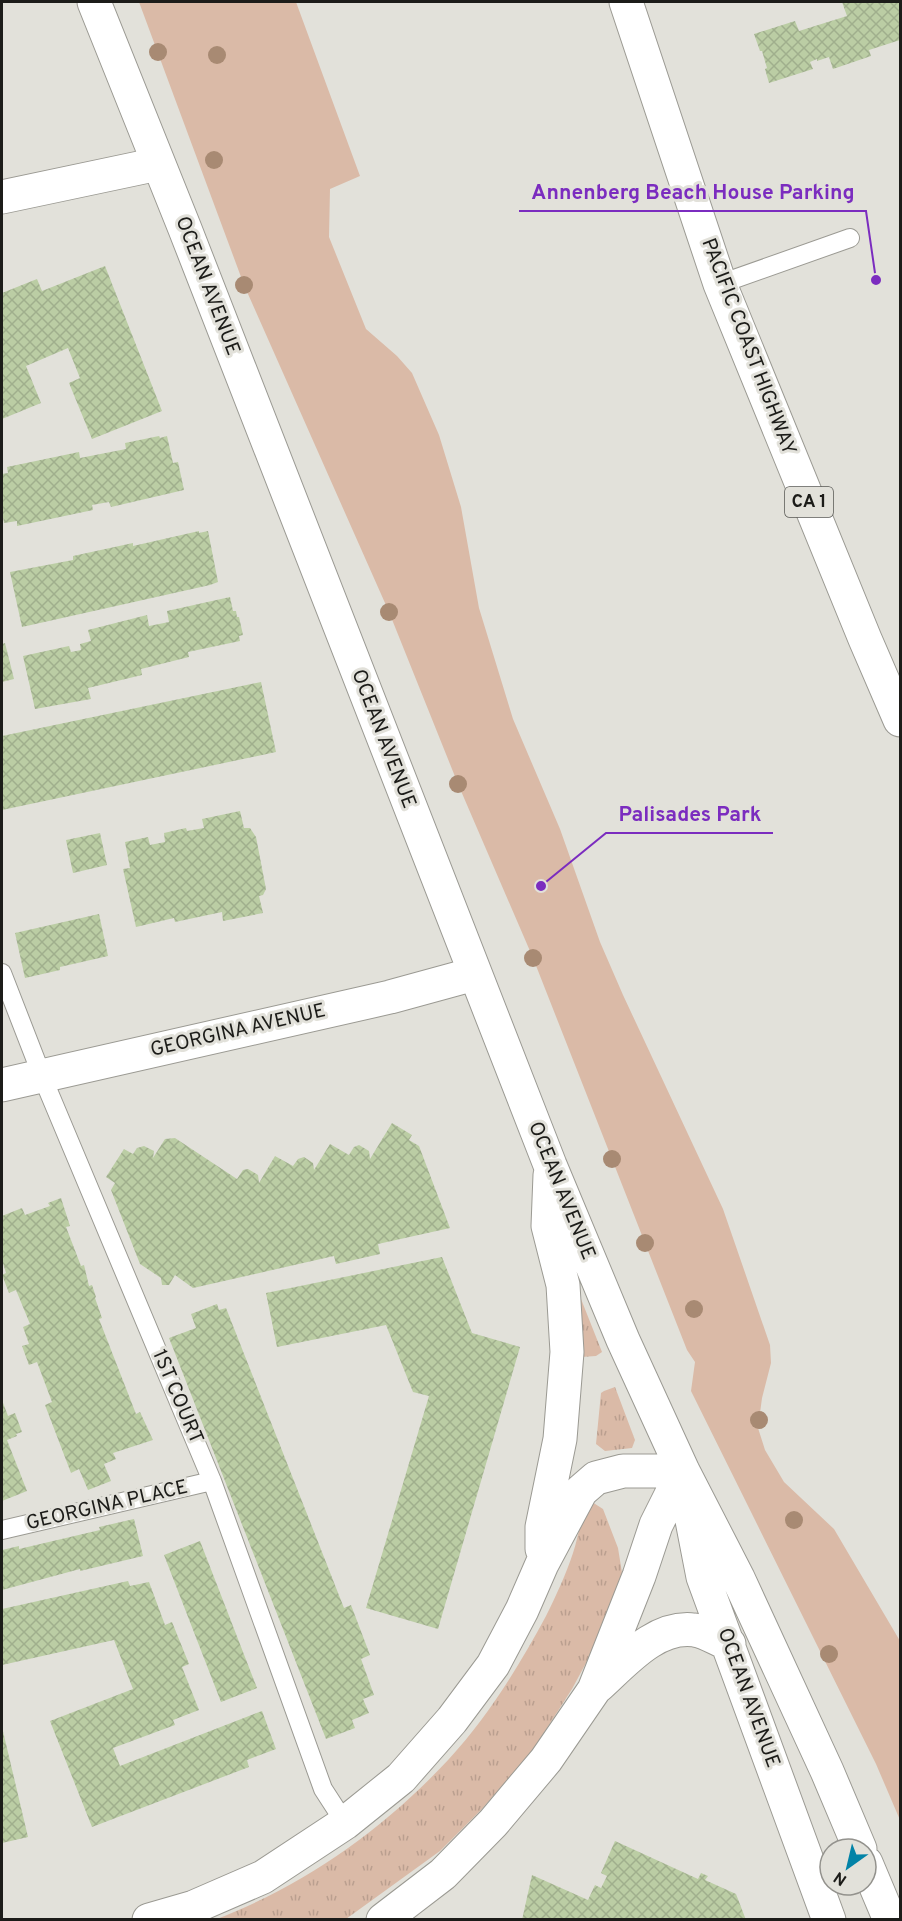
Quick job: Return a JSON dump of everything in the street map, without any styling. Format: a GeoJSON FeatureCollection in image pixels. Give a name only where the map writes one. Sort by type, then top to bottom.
{"type":"FeatureCollection","features":[{"type":"Feature","properties":{"kind":"main road","name":"OCEAN AVENUE"},"geometry":{"type":"LineString","coordinates":[[94,2],[285,484],[550,1165],[623,1340],[683,1471],[738,1578],[855,1837]]}},
{"type":"Feature","properties":{"kind":"main road","name":"PACIFIC COAST HIGHWAY"},"geometry":{"type":"LineString","coordinates":[[626,2],[720,284],[900,720]]}},
{"type":"Feature","properties":{"kind":"main road"},"geometry":{"type":"LineString","coordinates":[[2,197],[158,164]]}},
{"type":"Feature","properties":{"kind":"main road","name":"GEORGINA AVENUE"},"geometry":{"type":"LineString","coordinates":[[2,1085],[390,997],[474,974]]}},
{"type":"Feature","properties":{"kind":"main road"},"geometry":{"type":"LineString","coordinates":[[542,1564],[543,1527],[560,1439],[567,1352],[563,1285],[548,1226],[550,1165]]}},
{"type":"Feature","properties":{"kind":"main road"},"geometry":{"type":"LineString","coordinates":[[149,1920],[194,1907],[263,1877],[345,1823],[401,1778],[452,1720],[493,1665],[522,1610],[542,1564],[581,1491],[596,1478],[623,1471],[683,1471],[656,1525],[594,1690],[546,1760],[493,1823],[443,1874],[383,1920]]}},
{"type":"Feature","properties":{"kind":"main road","name":"OCEAN AVENUE"},"geometry":{"type":"LineString","coordinates":[[683,1471],[703,1576],[829,1920]]}},
{"type":"Feature","properties":{"kind":"main road"},"geometry":{"type":"LineString","coordinates":[[594,1690],[649,1642],[671,1631],[696,1630],[729,1644]]}},
{"type":"Feature","properties":{"kind":"main road"},"geometry":{"type":"LineString","coordinates":[[878,1892],[890,1920]]}},
{"type":"Feature","properties":{"kind":"lane"},"geometry":{"type":"LineString","coordinates":[[720,284],[850,238]]}},
{"type":"Feature","properties":{"kind":"lane","name":"1ST COURT"},"geometry":{"type":"LineString","coordinates":[[2,973],[42,1076],[212,1481],[323,1790],[345,1823]]}},
{"type":"Feature","properties":{"kind":"lane","name":"GEORGINA PLACE"},"geometry":{"type":"LineString","coordinates":[[2,1530],[212,1481]]}},
{"type":"Feature","properties":{"kind":"green space"},"geometry":{"type":"Polygon","coordinates":[[[139,2],[296,2],[360,176],[330,189],[329,237],[366,329],[397,356],[412,373],[439,435],[461,507],[479,608],[513,719],[560,829],[600,942],[723,1209],[770,1345],[771,1363],[762,1398],[758,1428],[765,1450],[784,1482],[834,1529],[900,1641],[900,1820],[876,1764],[691,1391],[695,1362],[687,1350],[533,958],[458,784],[389,612],[244,285],[139,2]]]}},
{"type":"Feature","properties":{"kind":"green space"},"geometry":{"type":"Polygon","coordinates":[[[578,1299],[581,1299],[602,1352],[596,1356],[581,1357],[578,1299]]]}},
{"type":"Feature","properties":{"kind":"green space"},"geometry":{"type":"Polygon","coordinates":[[[615,1387],[635,1440],[632,1448],[605,1451],[596,1444],[601,1393],[615,1387]]]}},
{"type":"Feature","properties":{"kind":"green space"},"geometry":{"type":"Polygon","coordinates":[[[592,1502],[603,1509],[618,1548],[623,1579],[600,1637],[572,1689],[531,1753],[481,1810],[440,1851],[346,1919],[214,1920],[280,1890],[341,1853],[398,1809],[449,1759],[490,1708],[536,1635],[564,1577],[582,1520],[592,1502]]]}},
{"type":"Feature","properties":{"kind":"building"},"geometry":{"type":"Polygon","coordinates":[[[842,2],[900,2],[900,40],[869,50],[871,56],[833,69],[829,57],[817,61],[817,59],[810,62],[813,69],[769,83],[762,51],[760,51],[754,34],[795,21],[799,31],[847,16],[842,2]]]}},
{"type":"Feature","properties":{"kind":"building"},"geometry":{"type":"Polygon","coordinates":[[[105,266],[162,411],[92,439],[69,383],[80,378],[68,348],[26,366],[41,403],[2,419],[2,293],[37,279],[42,291],[105,266]]]}},
{"type":"Feature","properties":{"kind":"building"},"geometry":{"type":"Polygon","coordinates":[[[159,436],[160,438],[167,436],[173,463],[178,462],[184,490],[111,507],[109,502],[92,505],[93,510],[17,526],[17,521],[4,523],[2,474],[8,473],[7,467],[79,452],[80,458],[126,449],[125,443],[159,436]]]}},
{"type":"Feature","properties":{"kind":"building"},"geometry":{"type":"Polygon","coordinates":[[[199,531],[199,533],[208,531],[218,582],[22,627],[10,572],[73,560],[73,556],[133,543],[133,546],[199,531]]]}},
{"type":"Feature","properties":{"kind":"building"},"geometry":{"type":"Polygon","coordinates":[[[230,597],[233,611],[236,611],[239,617],[243,635],[239,636],[240,641],[188,652],[189,657],[141,669],[142,675],[88,688],[91,699],[35,709],[23,656],[69,646],[71,652],[81,650],[80,644],[91,641],[88,630],[147,615],[149,626],[169,622],[167,611],[230,597]]]}},
{"type":"Feature","properties":{"kind":"building"},"geometry":{"type":"Polygon","coordinates":[[[5,643],[14,679],[2,682],[2,644],[5,643]]]}},
{"type":"Feature","properties":{"kind":"building"},"geometry":{"type":"Polygon","coordinates":[[[261,682],[276,752],[2,810],[2,736],[261,682]]]}},
{"type":"Feature","properties":{"kind":"building"},"geometry":{"type":"Polygon","coordinates":[[[240,811],[244,828],[250,828],[256,837],[266,889],[263,895],[259,896],[263,913],[223,921],[222,912],[175,922],[174,918],[136,927],[123,869],[130,868],[125,842],[148,837],[150,845],[165,842],[164,833],[186,828],[187,831],[204,828],[202,819],[240,811]]]}},
{"type":"Feature","properties":{"kind":"building"},"geometry":{"type":"Polygon","coordinates":[[[100,833],[107,865],[73,873],[66,840],[100,833]]]}},
{"type":"Feature","properties":{"kind":"building"},"geometry":{"type":"Polygon","coordinates":[[[99,914],[108,956],[25,978],[15,933],[99,914]]]}},
{"type":"Feature","properties":{"kind":"building"},"geometry":{"type":"Polygon","coordinates":[[[392,1123],[412,1135],[409,1140],[419,1146],[450,1228],[378,1244],[380,1254],[336,1264],[334,1256],[193,1288],[175,1275],[169,1285],[162,1285],[161,1278],[140,1264],[111,1190],[115,1183],[106,1177],[124,1149],[133,1154],[137,1148],[144,1146],[154,1151],[153,1158],[165,1139],[175,1138],[237,1179],[243,1170],[248,1169],[258,1175],[259,1183],[275,1156],[293,1166],[298,1159],[304,1157],[313,1163],[314,1170],[330,1144],[349,1155],[354,1147],[359,1145],[369,1151],[370,1159],[392,1123]]]}},
{"type":"Feature","properties":{"kind":"building"},"geometry":{"type":"Polygon","coordinates":[[[61,1198],[70,1226],[66,1227],[81,1266],[84,1265],[89,1286],[92,1285],[102,1318],[99,1319],[136,1414],[140,1412],[153,1440],[113,1453],[116,1459],[104,1464],[111,1481],[88,1490],[79,1469],[71,1473],[45,1405],[52,1402],[37,1362],[29,1365],[22,1346],[29,1344],[23,1327],[30,1324],[16,1290],[9,1293],[2,1275],[6,1273],[2,1260],[2,1216],[22,1208],[25,1215],[50,1206],[48,1203],[61,1198]]]}},
{"type":"Feature","properties":{"kind":"building"},"geometry":{"type":"Polygon","coordinates":[[[442,1257],[472,1333],[520,1347],[438,1629],[366,1608],[429,1396],[413,1392],[386,1325],[277,1347],[266,1293],[442,1257]]]}},
{"type":"Feature","properties":{"kind":"building"},"geometry":{"type":"Polygon","coordinates":[[[217,1304],[219,1310],[226,1308],[344,1608],[351,1605],[370,1655],[361,1659],[374,1695],[363,1699],[369,1713],[352,1720],[355,1728],[326,1739],[169,1338],[196,1328],[191,1314],[217,1304]]]}},
{"type":"Feature","properties":{"kind":"building"},"geometry":{"type":"Polygon","coordinates":[[[2,1400],[8,1416],[15,1413],[22,1432],[7,1440],[27,1491],[2,1501],[2,1400]]]}},
{"type":"Feature","properties":{"kind":"building"},"geometry":{"type":"Polygon","coordinates":[[[134,1519],[143,1556],[80,1571],[80,1569],[2,1590],[2,1550],[19,1546],[19,1549],[100,1530],[99,1527],[134,1519]]]}},
{"type":"Feature","properties":{"kind":"building"},"geometry":{"type":"Polygon","coordinates":[[[200,1541],[257,1688],[221,1702],[164,1555],[200,1541]]]}},
{"type":"Feature","properties":{"kind":"building"},"geometry":{"type":"Polygon","coordinates":[[[128,1581],[130,1586],[149,1582],[165,1625],[172,1622],[189,1664],[182,1667],[199,1710],[173,1720],[175,1725],[113,1748],[120,1766],[262,1711],[276,1749],[247,1760],[249,1767],[92,1827],[50,1721],[133,1689],[114,1640],[2,1665],[2,1609],[128,1581]]]}},
{"type":"Feature","properties":{"kind":"building"},"geometry":{"type":"Polygon","coordinates":[[[2,1727],[28,1837],[2,1843],[2,1727]]]}},
{"type":"Feature","properties":{"kind":"building"},"geometry":{"type":"Polygon","coordinates":[[[615,1841],[698,1879],[701,1873],[708,1876],[705,1880],[736,1894],[746,1920],[522,1920],[532,1875],[588,1900],[595,1885],[601,1888],[607,1876],[601,1873],[615,1841]]]}},
{"type":"Feature","properties":{"kind":"place","name":"Annenberg Beach House Parking"},"geometry":{"type":"Point","coordinates":[876,280]}},
{"type":"Feature","properties":{"kind":"place","name":"Palisades Park"},"geometry":{"type":"Point","coordinates":[541,886]}}]}
